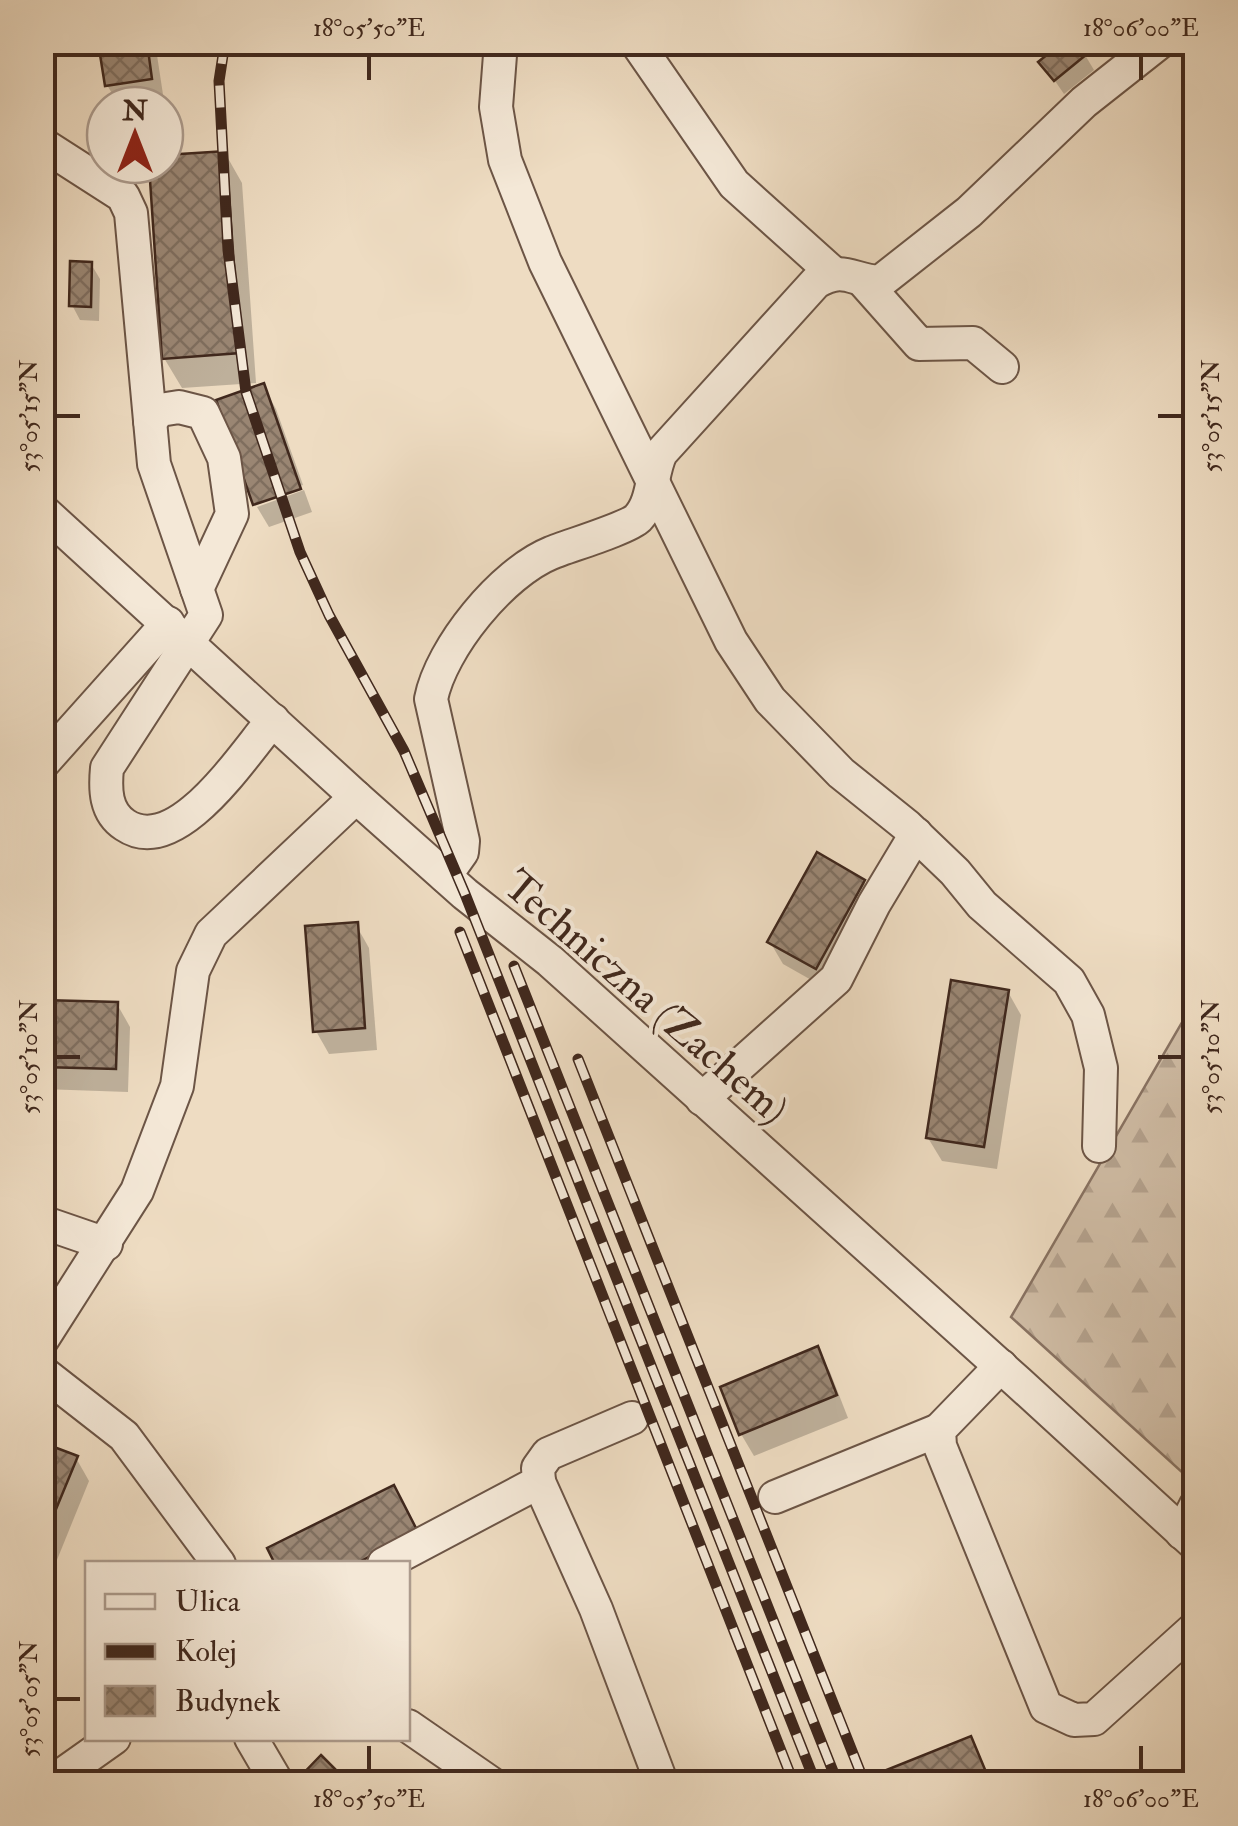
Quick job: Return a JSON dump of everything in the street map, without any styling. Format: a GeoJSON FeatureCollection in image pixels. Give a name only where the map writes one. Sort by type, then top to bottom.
{"type":"FeatureCollection","features":[{"type":"Feature","properties":{"kind":"lane"},"geometry":{"type":"LineString","coordinates":[[501,42],[496,107],[505,160],[545,262],[731,640],[770,700],[841,772],[916,834],[982,905],[1068,981],[1088,1016],[1101,1068],[1100,1146]]}},
{"type":"Feature","properties":{"kind":"lane"},"geometry":{"type":"LineString","coordinates":[[636,42],[734,184],[848,277],[919,344],[973,343],[1002,367]]}},
{"type":"Feature","properties":{"kind":"lane"},"geometry":{"type":"LineString","coordinates":[[444,876],[462,852],[463,841],[431,699],[435,678],[492,597],[520,568],[637,520],[650,496],[660,453],[816,282],[848,277],[880,282],[968,212],[1084,102],[1160,42]]}},
{"type":"Feature","properties":{"kind":"lane"},"geometry":{"type":"LineString","coordinates":[[42,144],[123,196],[131,213],[154,464],[206,615],[178,632],[42,764]]}},
{"type":"Feature","properties":{"kind":"lane"},"geometry":{"type":"LineString","coordinates":[[150,421],[160,410],[178,408],[202,413],[224,458],[232,514],[197,589]]}},
{"type":"Feature","properties":{"kind":"lane","name":"Techniczna (Zachem)"},"geometry":{"type":"LineString","coordinates":[[42,510],[444,876],[550,962],[1001,1366],[1191,1528]]}},
{"type":"Feature","properties":{"kind":"lane"},"geometry":{"type":"LineString","coordinates":[[178,632],[107,768],[106,798],[121,824],[154,832],[189,819],[273,720]]}},
{"type":"Feature","properties":{"kind":"lane"},"geometry":{"type":"LineString","coordinates":[[42,1340],[137,1191],[177,1086],[193,971],[210,934],[356,797]]}},
{"type":"Feature","properties":{"kind":"lane"},"geometry":{"type":"LineString","coordinates":[[702,1098],[836,978],[916,834]]}},
{"type":"Feature","properties":{"kind":"lane"},"geometry":{"type":"LineString","coordinates":[[42,1222],[106,1244]]}},
{"type":"Feature","properties":{"kind":"lane"},"geometry":{"type":"LineString","coordinates":[[776,1498],[938,1430],[1001,1366]]}},
{"type":"Feature","properties":{"kind":"lane"},"geometry":{"type":"LineString","coordinates":[[42,1372],[124,1436],[218,1561]]}},
{"type":"Feature","properties":{"kind":"lane"},"geometry":{"type":"LineString","coordinates":[[632,1418],[548,1454],[538,1468],[540,1482],[596,1609],[662,1784]]}},
{"type":"Feature","properties":{"kind":"lane"},"geometry":{"type":"LineString","coordinates":[[938,1430],[940,1446],[1046,1708],[1074,1720],[1094,1719],[1196,1627]]}},
{"type":"Feature","properties":{"kind":"lane"},"geometry":{"type":"LineString","coordinates":[[390,1561],[540,1482]]}},
{"type":"Feature","properties":{"kind":"lane"},"geometry":{"type":"LineString","coordinates":[[410,1727],[492,1784]]}},
{"type":"Feature","properties":{"kind":"lane"},"geometry":{"type":"LineString","coordinates":[[49,1784],[110,1741]]}},
{"type":"Feature","properties":{"kind":"lane"},"geometry":{"type":"LineString","coordinates":[[253,1741],[278,1784]]}},
{"type":"Feature","properties":{"kind":"green space"},"geometry":{"type":"Polygon","coordinates":[[[1195,1000],[1195,1484],[1011,1317],[1195,1000]]]}},
{"type":"Feature","properties":{"kind":"building"},"geometry":{"type":"Polygon","coordinates":[[[98,42],[147,42],[152,79],[105,85],[98,42]]]}},
{"type":"Feature","properties":{"kind":"building"},"geometry":{"type":"Polygon","coordinates":[[[1063,42],[1078,42],[1087,54],[1054,81],[1038,62],[1063,42]]]}},
{"type":"Feature","properties":{"kind":"building"},"geometry":{"type":"Polygon","coordinates":[[[226,151],[240,353],[162,359],[150,185],[185,185],[185,154],[226,151]]]}},
{"type":"Feature","properties":{"kind":"building"},"geometry":{"type":"Polygon","coordinates":[[[70,261],[92,262],[91,307],[69,306],[70,261]]]}},
{"type":"Feature","properties":{"kind":"building"},"geometry":{"type":"Polygon","coordinates":[[[264,383],[301,489],[253,505],[216,400],[264,383]]]}},
{"type":"Feature","properties":{"kind":"building"},"geometry":{"type":"Polygon","coordinates":[[[817,852],[865,880],[816,969],[767,942],[817,852]]]}},
{"type":"Feature","properties":{"kind":"building"},"geometry":{"type":"Polygon","coordinates":[[[358,922],[365,1028],[313,1032],[305,926],[358,922]]]}},
{"type":"Feature","properties":{"kind":"building"},"geometry":{"type":"Polygon","coordinates":[[[951,980],[1009,990],[984,1147],[926,1138],[951,980]]]}},
{"type":"Feature","properties":{"kind":"building"},"geometry":{"type":"Polygon","coordinates":[[[42,1000],[118,1002],[116,1069],[42,1067],[42,1000]]]}},
{"type":"Feature","properties":{"kind":"building"},"geometry":{"type":"Polygon","coordinates":[[[818,1346],[837,1395],[739,1435],[720,1387],[818,1346]]]}},
{"type":"Feature","properties":{"kind":"building"},"geometry":{"type":"Polygon","coordinates":[[[46,1444],[78,1456],[42,1543],[42,1453],[46,1444]]]}},
{"type":"Feature","properties":{"kind":"building"},"geometry":{"type":"Polygon","coordinates":[[[394,1485],[418,1532],[361,1561],[274,1561],[267,1548],[394,1485]]]}},
{"type":"Feature","properties":{"kind":"building"},"geometry":{"type":"Polygon","coordinates":[[[971,1736],[991,1784],[878,1784],[874,1775],[971,1736]]]}},
{"type":"Feature","properties":{"kind":"building"},"geometry":{"type":"Polygon","coordinates":[[[321,1755],[350,1784],[298,1784],[296,1781],[321,1755]]]}},
{"type":"Feature","properties":{"kind":"railway"},"geometry":{"type":"LineString","coordinates":[[225,42],[219,81],[228,250],[246,392],[300,552],[329,615],[404,751],[465,894],[816,1784]]}},
{"type":"Feature","properties":{"kind":"railway"},"geometry":{"type":"LineString","coordinates":[[460,932],[794,1784]]}},
{"type":"Feature","properties":{"kind":"railway"},"geometry":{"type":"LineString","coordinates":[[514,966],[838,1784]]}},
{"type":"Feature","properties":{"kind":"railway"},"geometry":{"type":"LineString","coordinates":[[578,1059],[865,1784]]}}]}
